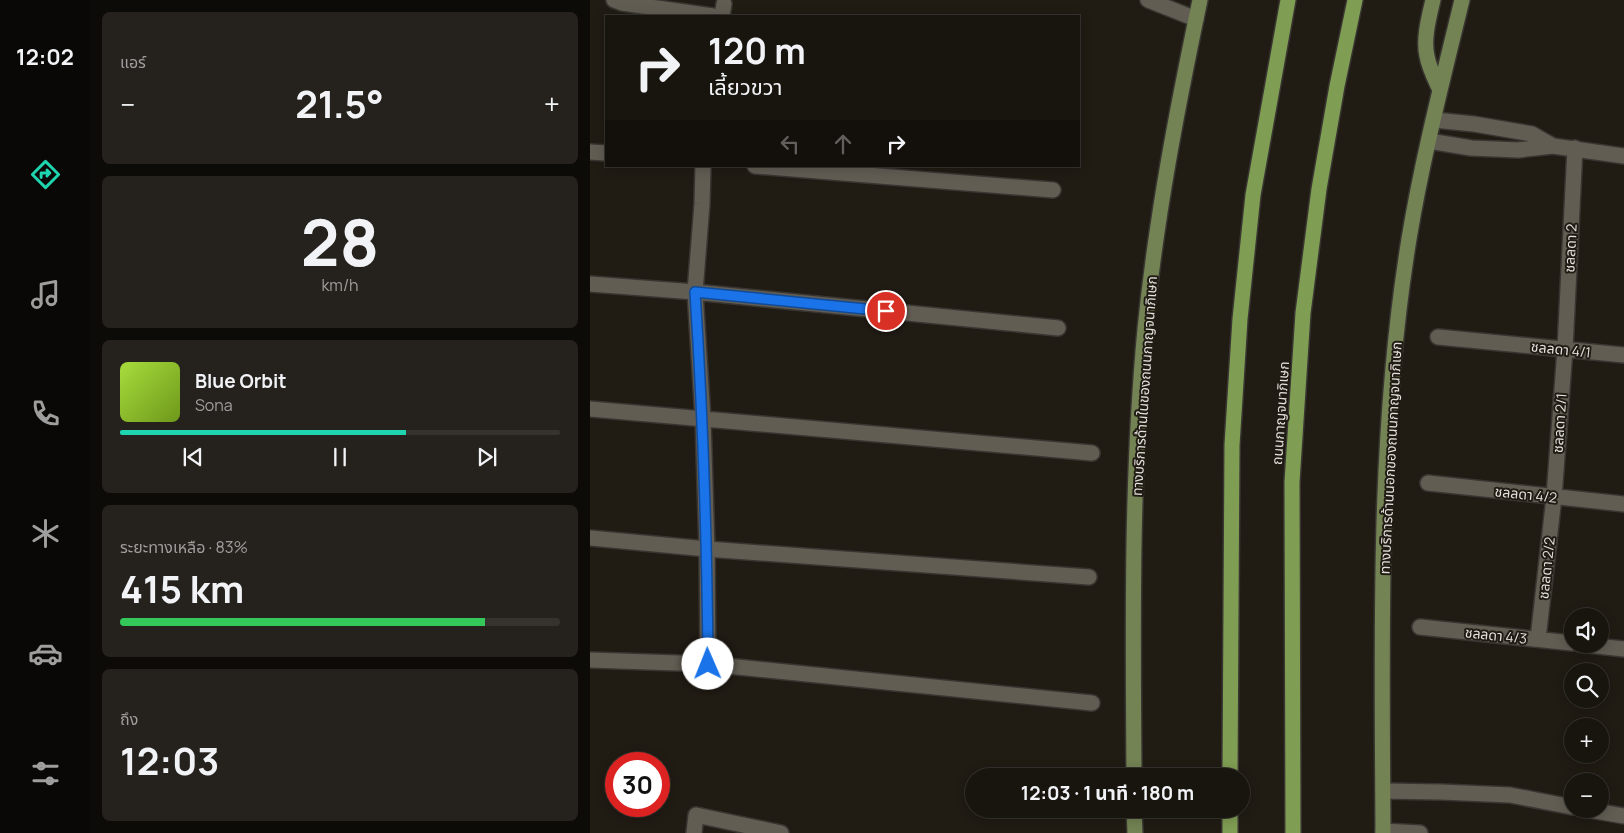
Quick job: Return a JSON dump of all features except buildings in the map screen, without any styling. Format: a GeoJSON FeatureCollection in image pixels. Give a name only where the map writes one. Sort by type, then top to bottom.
{"type":"FeatureCollection","features":[{"type":"Feature","properties":{"kind":"highway"},"geometry":{"type":"LineString","coordinates":[[1230,768],[1232,445],[1240,319],[1253,195],[1288,0]]}},
{"type":"Feature","properties":{"kind":"highway","name":"ถนนกาญจนาภิเษก"},"geometry":{"type":"LineString","coordinates":[[1292,833],[1292,482],[1303,313],[1318,189],[1355,0]]}},
{"type":"Feature","properties":{"kind":"highway"},"geometry":{"type":"LineString","coordinates":[[1230,818],[1230,833]]}},
{"type":"Feature","properties":{"kind":"main road","name":"ทางบริการด้านในของถนนกาญจนาภิเษก"},"geometry":{"type":"LineString","coordinates":[[1134,768],[1133,558],[1145,329],[1158,223],[1178,107],[1200,0]]}},
{"type":"Feature","properties":{"kind":"main road"},"geometry":{"type":"LineString","coordinates":[[1433,0],[1427,32],[1426,54],[1430,70],[1440,90]]}},
{"type":"Feature","properties":{"kind":"main road","name":"ทางบริการด้านนอกของถนนกาญจนาภิเษก"},"geometry":{"type":"LineString","coordinates":[[1383,832],[1383,545],[1390,394],[1409,239],[1440,90],[1462,0]]}},
{"type":"Feature","properties":{"kind":"main road"},"geometry":{"type":"LineString","coordinates":[[1134,818],[1135,833]]}},
{"type":"Feature","properties":{"kind":"street"},"geometry":{"type":"LineString","coordinates":[[614,0],[622,3],[706,15]]}},
{"type":"Feature","properties":{"kind":"street"},"geometry":{"type":"LineString","coordinates":[[1148,0],[1196,19]]}},
{"type":"Feature","properties":{"kind":"street"},"geometry":{"type":"LineString","coordinates":[[1434,120],[1474,124],[1532,134],[1553,146]]}},
{"type":"Feature","properties":{"kind":"street"},"geometry":{"type":"LineString","coordinates":[[1429,141],[1471,148],[1518,150],[1553,146],[1624,156]]}},
{"type":"Feature","properties":{"kind":"street","name":"ชลลดา 2"},"geometry":{"type":"LineString","coordinates":[[1565,349],[1575,148]]}},
{"type":"Feature","properties":{"kind":"street"},"geometry":{"type":"LineString","coordinates":[[590,152],[605,153]]}},
{"type":"Feature","properties":{"kind":"street"},"geometry":{"type":"LineString","coordinates":[[703,167],[695,292],[703,419],[708,664]]}},
{"type":"Feature","properties":{"kind":"street"},"geometry":{"type":"LineString","coordinates":[[779,167],[827,169],[1053,190]]}},
{"type":"Feature","properties":{"kind":"street"},"geometry":{"type":"LineString","coordinates":[[590,284],[695,292],[1058,328]]}},
{"type":"Feature","properties":{"kind":"street","name":"ชลลดา 4/1"},"geometry":{"type":"LineString","coordinates":[[1438,336],[1624,356]]}},
{"type":"Feature","properties":{"kind":"street","name":"ชลลดา 2/1"},"geometry":{"type":"LineString","coordinates":[[1554,497],[1565,349]]}},
{"type":"Feature","properties":{"kind":"street"},"geometry":{"type":"LineString","coordinates":[[590,409],[1092,452]]}},
{"type":"Feature","properties":{"kind":"street","name":"ชลลดา 4/2"},"geometry":{"type":"LineString","coordinates":[[1428,483],[1624,504]]}},
{"type":"Feature","properties":{"kind":"street","name":"ชลลดา 2/2"},"geometry":{"type":"LineString","coordinates":[[1538,639],[1554,497]]}},
{"type":"Feature","properties":{"kind":"street"},"geometry":{"type":"LineString","coordinates":[[590,538],[707,549],[1089,577]]}},
{"type":"Feature","properties":{"kind":"street","name":"ชลลดา 4/3"},"geometry":{"type":"LineString","coordinates":[[1420,627],[1564,642]]}},
{"type":"Feature","properties":{"kind":"street"},"geometry":{"type":"LineString","coordinates":[[1609,647],[1624,649]]}},
{"type":"Feature","properties":{"kind":"street"},"geometry":{"type":"LineString","coordinates":[[590,660],[708,664],[1092,702]]}},
{"type":"Feature","properties":{"kind":"street"},"geometry":{"type":"LineString","coordinates":[[1383,792],[1510,795],[1564,805]]}},
{"type":"Feature","properties":{"kind":"street"},"geometry":{"type":"LineString","coordinates":[[1609,813],[1624,816]]}},
{"type":"Feature","properties":{"kind":"street"},"geometry":{"type":"LineString","coordinates":[[694,833],[696,815],[781,833]]}},
{"type":"Feature","properties":{"kind":"street"},"geometry":{"type":"LineString","coordinates":[[1383,832],[1420,833]]}},
{"type":"Feature","properties":{"kind":"route"},"geometry":{"type":"LineString","coordinates":[[708,664],[703,419],[695,292],[886,311]]}}]}
